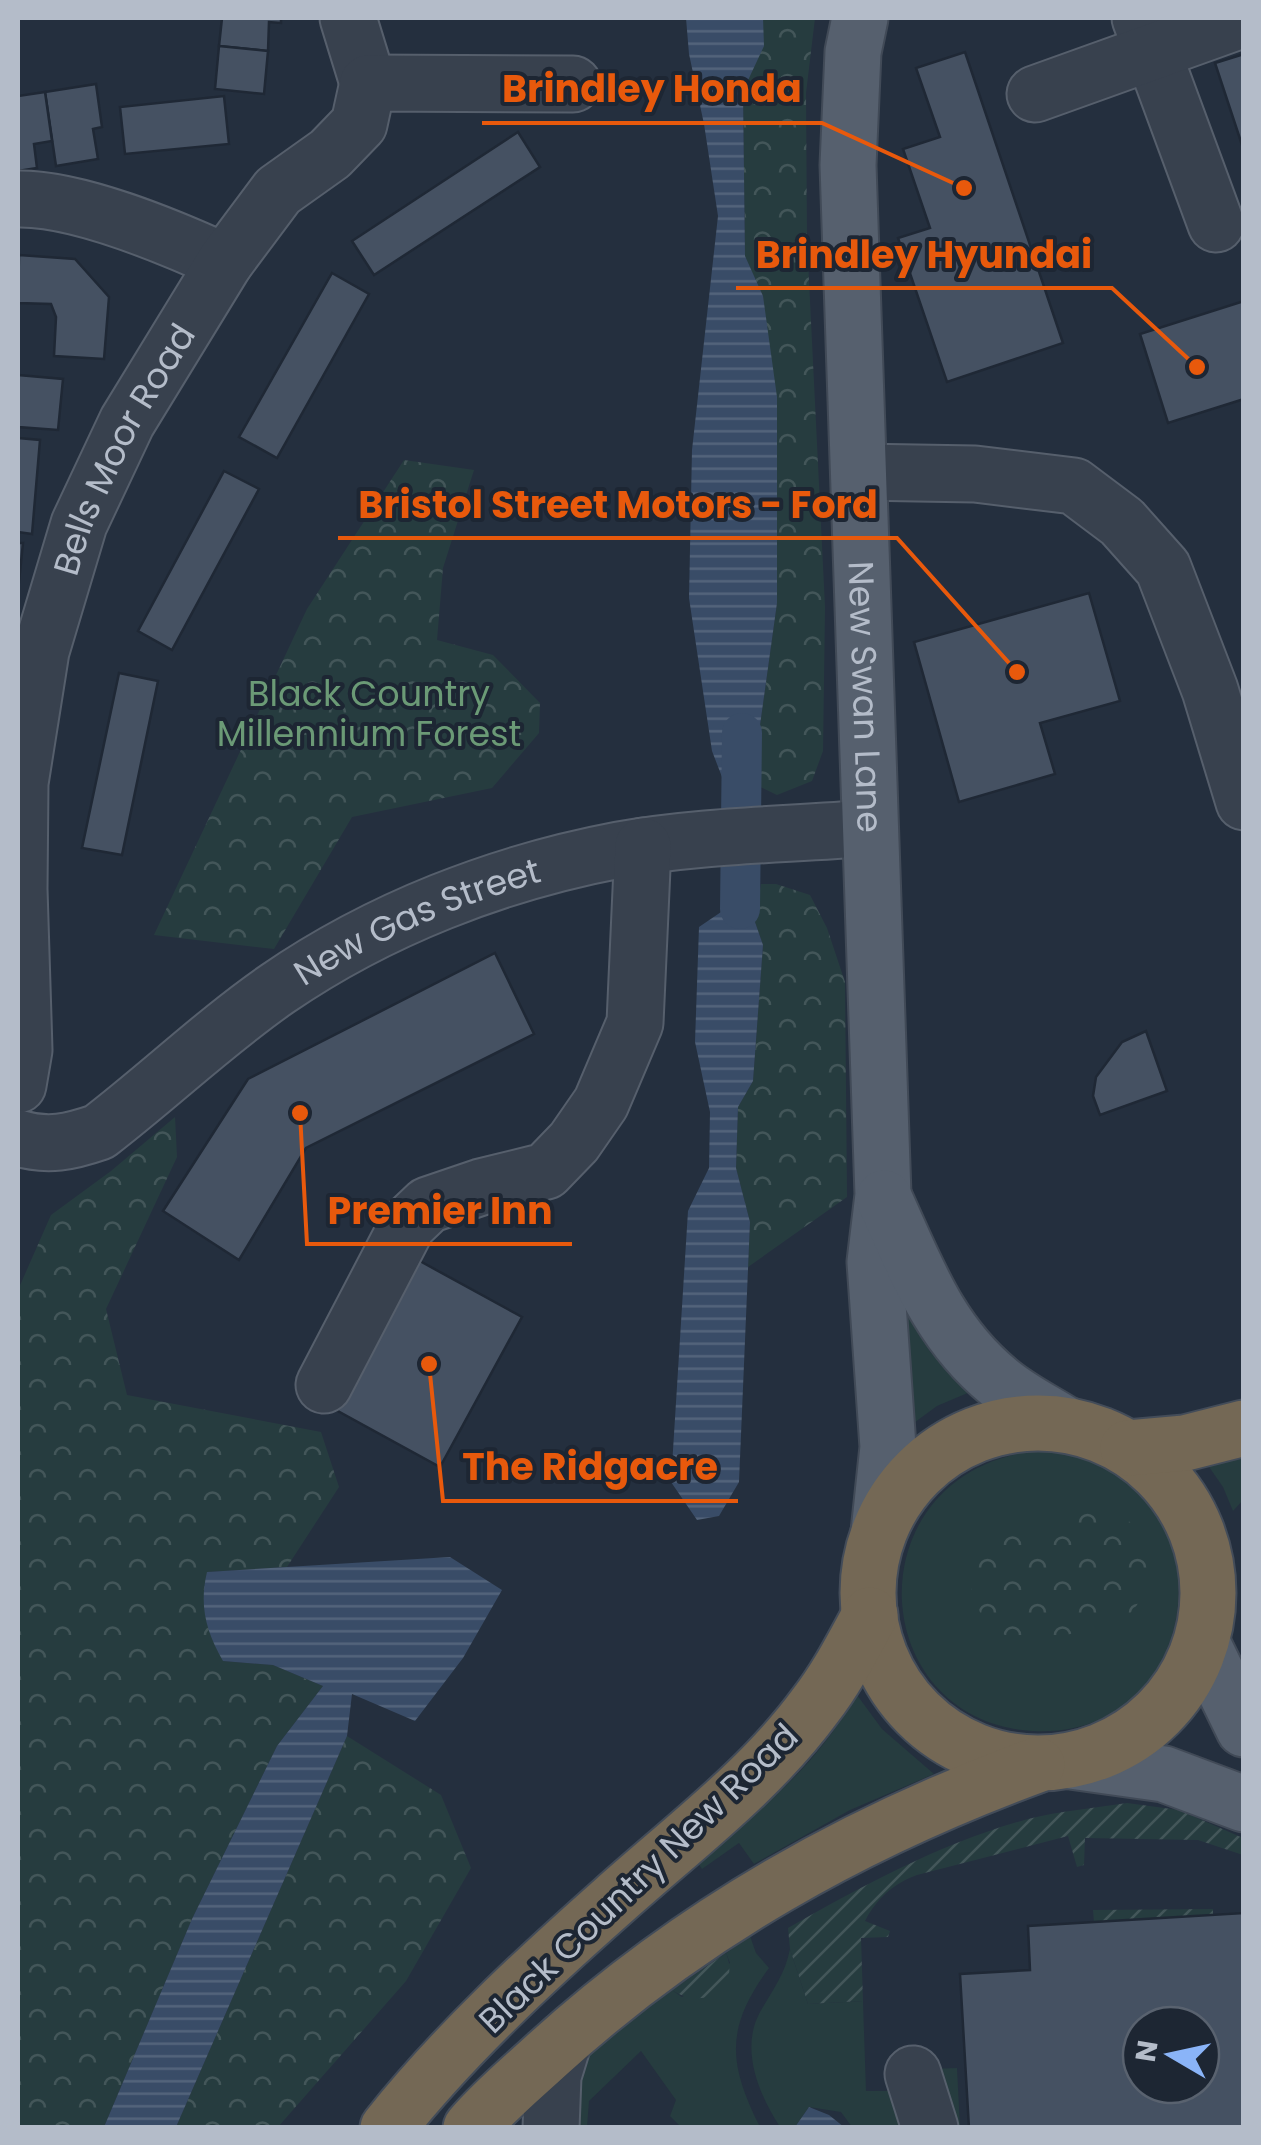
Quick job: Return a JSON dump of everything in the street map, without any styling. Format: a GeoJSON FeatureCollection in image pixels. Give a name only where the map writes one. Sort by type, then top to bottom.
{"type":"FeatureCollection","features":[{"type":"Feature","properties":{"kind":"highway"},"geometry":{"type":"LineString","coordinates":[[1018,1424],[1066,1425],[1128,1448],[1157,1470],[1184,1506],[1204,1552],[1209,1585],[1202,1643],[1181,1688],[1150,1722],[1114,1746],[1055,1763],[1015,1763],[979,1754],[928,1724],[892,1682],[870,1615],[869,1578],[879,1532],[905,1487],[929,1462],[973,1436],[1018,1424]]}},
{"type":"Feature","properties":{"kind":"highway"},"geometry":{"type":"LineString","coordinates":[[1128,1448],[1185,1442],[1244,1428]]}},
{"type":"Feature","properties":{"kind":"highway"},"geometry":{"type":"LineString","coordinates":[[1209,1585],[1244,1543]]}},
{"type":"Feature","properties":{"kind":"highway","name":"Black Country New Road"},"geometry":{"type":"LineString","coordinates":[[388,2128],[428,2078],[588,1922],[750,1781],[814,1709],[870,1615]]}},
{"type":"Feature","properties":{"kind":"highway","name":"Black Country New Road"},"geometry":{"type":"LineString","coordinates":[[471,2128],[632,1980],[762,1893],[873,1834],[978,1787],[1055,1763]]}},
{"type":"Feature","properties":{"kind":"main road","name":"New Swan Lane"},"geometry":{"type":"LineString","coordinates":[[860,18],[853,52],[848,165],[882,1195],[875,1262],[888,1447],[879,1532]]}},
{"type":"Feature","properties":{"kind":"main road","name":"New Swan Lane"},"geometry":{"type":"LineString","coordinates":[[882,1195],[928,1298],[959,1341],[1000,1383],[1066,1425]]}},
{"type":"Feature","properties":{"kind":"main road"},"geometry":{"type":"LineString","coordinates":[[1202,1643],[1244,1730]]}},
{"type":"Feature","properties":{"kind":"main road"},"geometry":{"type":"LineString","coordinates":[[1055,1763],[1164,1774],[1244,1804]]}},
{"type":"Feature","properties":{"kind":"street"},"geometry":{"type":"LineString","coordinates":[[348,18],[368,83],[573,84]]}},
{"type":"Feature","properties":{"kind":"street"},"geometry":{"type":"LineString","coordinates":[[1035,94],[1145,35],[1244,19]]}},
{"type":"Feature","properties":{"kind":"street"},"geometry":{"type":"LineString","coordinates":[[1145,35],[1216,224]]}},
{"type":"Feature","properties":{"kind":"street","name":"Bells Moor Road"},"geometry":{"type":"LineString","coordinates":[[18,1084],[24,1050],[19,782],[41,652],[79,524],[127,422],[225,262],[278,191],[330,154],[359,124],[368,83]]}},
{"type":"Feature","properties":{"kind":"street"},"geometry":{"type":"LineString","coordinates":[[18,199],[30,198],[100,214],[169,236],[225,262]]}},
{"type":"Feature","properties":{"kind":"street"},"geometry":{"type":"LineString","coordinates":[[860,472],[975,474],[1074,486],[1122,522],[1162,568],[1210,690],[1244,802]]}},
{"type":"Feature","properties":{"kind":"street","name":"New Gas Street"},"geometry":{"type":"LineString","coordinates":[[18,1138],[40,1145],[69,1142],[100,1132],[277,989],[361,940],[447,897],[544,867],[668,843],[869,828]]}},
{"type":"Feature","properties":{"kind":"street"},"geometry":{"type":"LineString","coordinates":[[324,1385],[408,1224],[428,1205],[481,1187],[546,1172],[602,1103],[634,1023],[668,843]]}},
{"type":"Feature","properties":{"kind":"street"},"geometry":{"type":"LineString","coordinates":[[550,2128],[553,2076],[564,2040]]}},
{"type":"Feature","properties":{"kind":"street"},"geometry":{"type":"LineString","coordinates":[[913,2074],[930,2128]]}},
{"type":"Feature","properties":{"kind":"green space"},"geometry":{"type":"Polygon","coordinates":[[[763,18],[815,18],[806,93],[807,240],[825,607],[823,751],[812,781],[777,795],[752,783],[777,603],[763,296],[745,257],[743,91],[763,46],[763,18]]]}},
{"type":"Feature","properties":{"kind":"green space","name":"Black Country Millennium Forest"},"geometry":{"type":"Polygon","coordinates":[[[404,460],[474,470],[443,568],[437,640],[493,655],[540,703],[539,733],[492,788],[352,817],[274,949],[154,935],[307,609],[404,460]]]}},
{"type":"Feature","properties":{"kind":"green space"},"geometry":{"type":"Polygon","coordinates":[[[761,884],[776,884],[810,895],[827,928],[845,982],[847,1197],[748,1267],[750,1222],[736,1168],[738,1107],[753,1081],[763,945],[755,922],[761,884]]]}},
{"type":"Feature","properties":{"kind":"green space"},"geometry":{"type":"Polygon","coordinates":[[[175,1117],[177,1157],[106,1309],[127,1395],[321,1432],[339,1487],[287,1567],[207,1572],[223,1661],[273,1665],[323,1686],[277,1746],[192,1919],[104,2127],[18,2128],[18,1290],[51,1215],[175,1117]]]}},
{"type":"Feature","properties":{"kind":"green space"},"geometry":{"type":"Polygon","coordinates":[[[900,1303],[931,1353],[970,1392],[937,1406],[907,1428],[900,1303]]]}},
{"type":"Feature","properties":{"kind":"green space"},"geometry":{"type":"Polygon","coordinates":[[[1034,1451],[1100,1465],[1146,1499],[1172,1545],[1178,1597],[1167,1649],[1138,1693],[1093,1722],[1032,1731],[976,1717],[936,1686],[911,1644],[902,1596],[909,1547],[934,1503],[975,1469],[1034,1451]]]}},
{"type":"Feature","properties":{"kind":"green space"},"geometry":{"type":"Polygon","coordinates":[[[1243,1453],[1243,1500],[1233,1511],[1207,1464],[1243,1453]]]}},
{"type":"Feature","properties":{"kind":"green space"},"geometry":{"type":"Polygon","coordinates":[[[1092,1509],[1123,1514],[1146,1550],[1146,1586],[1135,1608],[1117,1622],[1093,1629],[1015,1642],[983,1620],[971,1589],[976,1560],[1000,1537],[1092,1509]]]}},
{"type":"Feature","properties":{"kind":"green space"},"geometry":{"type":"Polygon","coordinates":[[[857,1695],[882,1729],[934,1774],[850,1810],[754,1864],[739,1843],[702,1869],[695,1859],[744,1822],[804,1767],[857,1695]]]}},
{"type":"Feature","properties":{"kind":"green space"},"geometry":{"type":"Polygon","coordinates":[[[347,1736],[441,1795],[471,1868],[406,1981],[278,2127],[176,2127],[347,1736]]]}},
{"type":"Feature","properties":{"kind":"green space"},"geometry":{"type":"Polygon","coordinates":[[[1127,1803],[1179,1810],[1243,1838],[1243,1855],[1198,1840],[1085,1838],[1084,1865],[1077,1867],[1068,1836],[917,1875],[886,1893],[865,1921],[890,1931],[888,1937],[861,1938],[863,2001],[808,2004],[790,1949],[788,1928],[875,1881],[965,1840],[1040,1816],[1127,1803]]]}},
{"type":"Feature","properties":{"kind":"green space"},"geometry":{"type":"Polygon","coordinates":[[[1213,1909],[1213,1915],[1094,1922],[1093,1910],[1213,1909]]]}},
{"type":"Feature","properties":{"kind":"green space"},"geometry":{"type":"Polygon","coordinates":[[[750,1936],[756,1953],[769,1968],[745,2009],[736,2046],[742,2084],[760,2127],[681,2127],[670,2116],[676,2100],[641,2051],[589,2101],[587,2127],[576,2128],[575,2095],[585,2057],[672,1990],[682,1997],[730,1963],[726,1953],[750,1936]]]}},
{"type":"Feature","properties":{"kind":"green space"},"geometry":{"type":"Polygon","coordinates":[[[790,1949],[808,2004],[863,2001],[866,2091],[897,2091],[910,2127],[852,2127],[841,2112],[809,2107],[795,2127],[780,2127],[755,2073],[751,2043],[759,2014],[781,1975],[790,1949]]]}},
{"type":"Feature","properties":{"kind":"green space"},"geometry":{"type":"Polygon","coordinates":[[[726,1953],[728,1977],[716,1993],[696,1998],[672,1990],[726,1953]]]}},
{"type":"Feature","properties":{"kind":"green space"},"geometry":{"type":"Polygon","coordinates":[[[957,2068],[960,2127],[948,2127],[929,2069],[957,2068]]]}},
{"type":"Feature","properties":{"kind":"water"},"geometry":{"type":"Polygon","coordinates":[[[686,18],[763,18],[764,46],[743,91],[745,256],[763,296],[777,397],[777,603],[752,783],[727,790],[712,751],[689,598],[692,450],[718,216],[686,18]]]}},
{"type":"Feature","properties":{"kind":"water"},"geometry":{"type":"Polygon","coordinates":[[[724,910],[755,922],[763,945],[753,1081],[738,1107],[736,1168],[750,1222],[739,1482],[719,1516],[697,1520],[671,1482],[688,1211],[709,1168],[710,1112],[695,1042],[699,927],[724,910]]]}},
{"type":"Feature","properties":{"kind":"water"},"geometry":{"type":"Polygon","coordinates":[[[450,1557],[502,1590],[463,1658],[415,1721],[352,1694],[347,1736],[176,2127],[104,2127],[192,1919],[277,1746],[323,1686],[273,1665],[223,1661],[206,1618],[207,1572],[450,1557]]]}},
{"type":"Feature","properties":{"kind":"water"},"geometry":{"type":"Polygon","coordinates":[[[809,2107],[829,2115],[844,2127],[795,2127],[809,2107]]]}},
{"type":"Feature","properties":{"kind":"building"},"geometry":{"type":"Polygon","coordinates":[[[222,18],[281,18],[281,23],[269,22],[268,51],[219,46],[222,18]]]}},
{"type":"Feature","properties":{"kind":"building"},"geometry":{"type":"Polygon","coordinates":[[[219,46],[268,51],[264,94],[215,89],[219,46]]]}},
{"type":"Feature","properties":{"kind":"building"},"geometry":{"type":"Polygon","coordinates":[[[965,52],[1063,343],[947,382],[898,238],[930,228],[903,149],[940,137],[916,68],[965,52]]]}},
{"type":"Feature","properties":{"kind":"building"},"geometry":{"type":"Polygon","coordinates":[[[1244,54],[1244,151],[1215,63],[1244,54]]]}},
{"type":"Feature","properties":{"kind":"building"},"geometry":{"type":"Polygon","coordinates":[[[96,84],[102,127],[93,129],[98,159],[56,166],[45,92],[96,84]]]}},
{"type":"Feature","properties":{"kind":"building"},"geometry":{"type":"Polygon","coordinates":[[[45,92],[52,141],[34,144],[37,168],[18,171],[18,96],[45,92]]]}},
{"type":"Feature","properties":{"kind":"building"},"geometry":{"type":"Polygon","coordinates":[[[224,96],[229,144],[125,154],[120,107],[224,96]]]}},
{"type":"Feature","properties":{"kind":"building"},"geometry":{"type":"Polygon","coordinates":[[[518,132],[540,167],[374,275],[352,241],[518,132]]]}},
{"type":"Feature","properties":{"kind":"building"},"geometry":{"type":"Polygon","coordinates":[[[19,255],[75,259],[109,297],[104,359],[54,356],[56,317],[51,304],[18,303],[19,255]]]}},
{"type":"Feature","properties":{"kind":"building"},"geometry":{"type":"Polygon","coordinates":[[[332,273],[369,294],[277,458],[239,437],[332,273]]]}},
{"type":"Feature","properties":{"kind":"building"},"geometry":{"type":"Polygon","coordinates":[[[1244,301],[1244,399],[1168,423],[1140,334],[1244,301]]]}},
{"type":"Feature","properties":{"kind":"building"},"geometry":{"type":"Polygon","coordinates":[[[18,375],[63,379],[58,430],[18,427],[18,375]]]}},
{"type":"Feature","properties":{"kind":"building"},"geometry":{"type":"Polygon","coordinates":[[[18,438],[40,440],[32,534],[18,532],[18,438]]]}},
{"type":"Feature","properties":{"kind":"building"},"geometry":{"type":"Polygon","coordinates":[[[224,471],[259,489],[172,650],[138,631],[224,471]]]}},
{"type":"Feature","properties":{"kind":"building"},"geometry":{"type":"Polygon","coordinates":[[[18,543],[23,543],[18,591],[18,543]]]}},
{"type":"Feature","properties":{"kind":"building"},"geometry":{"type":"Polygon","coordinates":[[[1089,593],[1120,701],[1040,723],[1055,774],[959,802],[914,642],[1089,593]]]}},
{"type":"Feature","properties":{"kind":"building"},"geometry":{"type":"Polygon","coordinates":[[[119,673],[158,681],[122,855],[82,848],[119,673]]]}},
{"type":"Feature","properties":{"kind":"building"},"geometry":{"type":"Polygon","coordinates":[[[495,953],[534,1034],[306,1148],[239,1260],[163,1211],[248,1079],[495,953]]]}},
{"type":"Feature","properties":{"kind":"building"},"geometry":{"type":"Polygon","coordinates":[[[1146,1031],[1167,1091],[1100,1115],[1093,1096],[1096,1077],[1122,1042],[1146,1031]]]}},
{"type":"Feature","properties":{"kind":"building"},"geometry":{"type":"Polygon","coordinates":[[[418,1260],[522,1317],[440,1467],[336,1410],[418,1260]]]}},
{"type":"Feature","properties":{"kind":"building"},"geometry":{"type":"Polygon","coordinates":[[[1244,1913],[1244,2128],[969,2128],[960,1974],[1030,1970],[1028,1926],[1244,1913]]]}},
{"type":"Feature","properties":{"kind":"waterway"},"geometry":{"type":"LineString","coordinates":[[740,909],[742,733]]}},
{"type":"Feature","properties":{"kind":"place","name":"Brindley Honda"},"geometry":{"type":"Point","coordinates":[964,188]}},
{"type":"Feature","properties":{"kind":"place","name":"Brindley Hyundai"},"geometry":{"type":"Point","coordinates":[1197,367]}},
{"type":"Feature","properties":{"kind":"place","name":"Bristol Street Motors - Ford"},"geometry":{"type":"Point","coordinates":[1017,672]}},
{"type":"Feature","properties":{"kind":"place","name":"Premier Inn"},"geometry":{"type":"Point","coordinates":[300,1113]}},
{"type":"Feature","properties":{"kind":"place","name":"The Ridgacre"},"geometry":{"type":"Point","coordinates":[429,1364]}}]}
